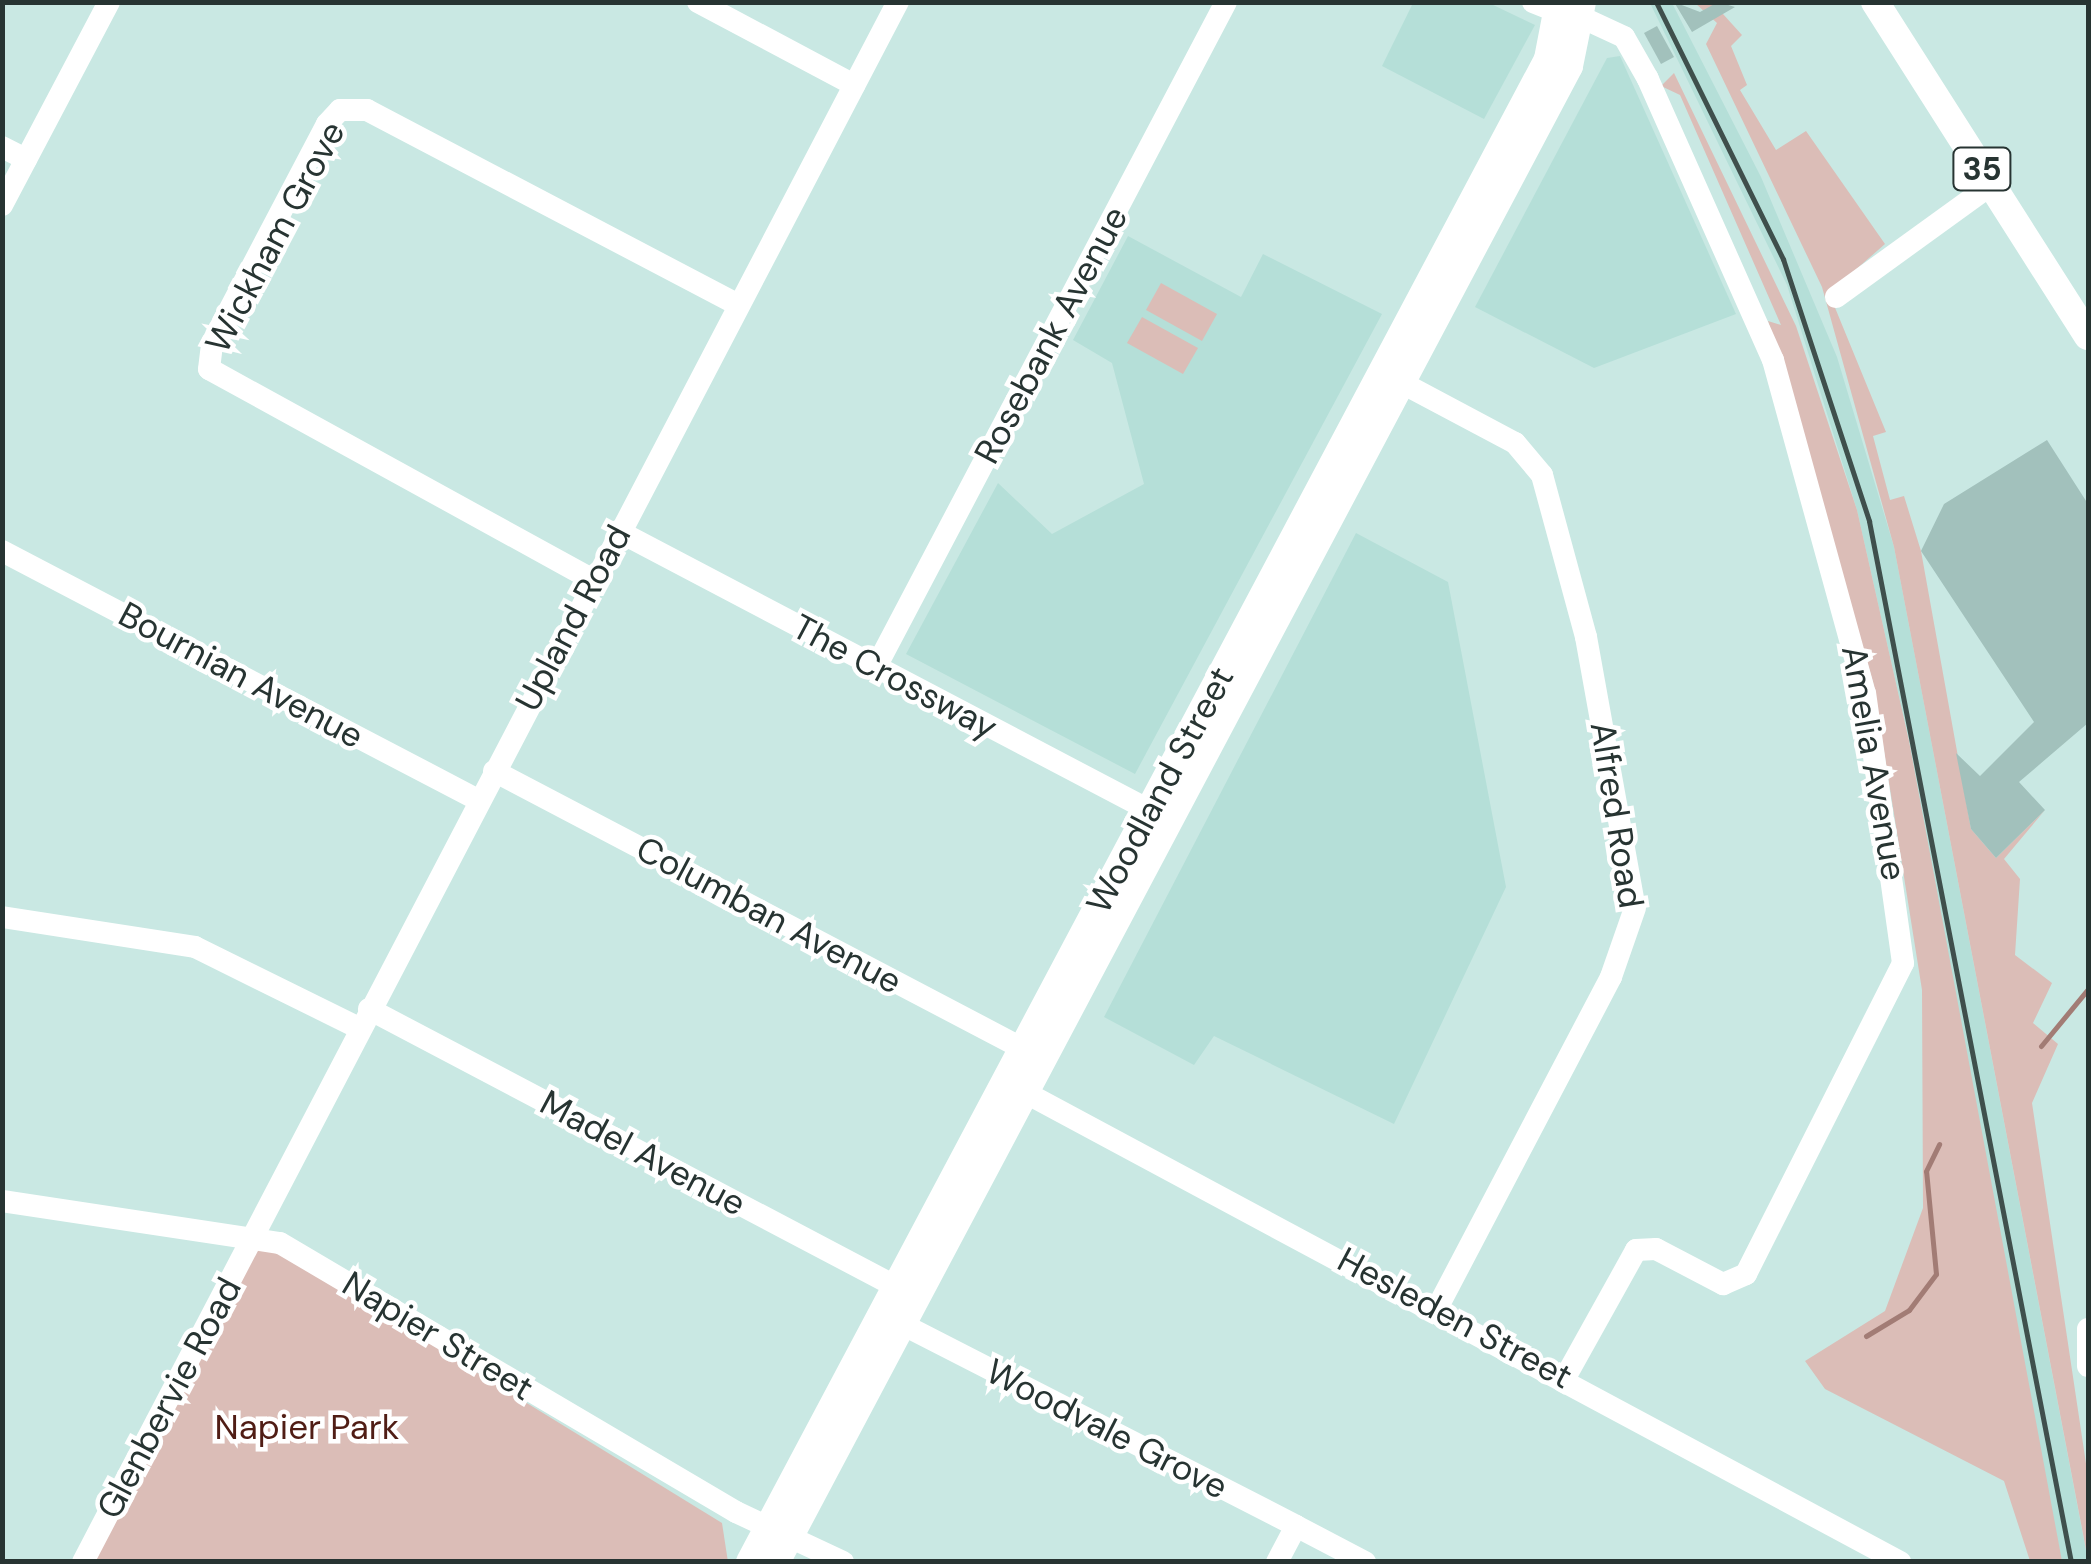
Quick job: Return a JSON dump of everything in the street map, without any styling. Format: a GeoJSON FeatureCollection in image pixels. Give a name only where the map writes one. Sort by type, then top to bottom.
{"type":"FeatureCollection","features":[{"type":"Feature","properties":{"kind":"main road","name":"35"},"geometry":{"type":"LineString","coordinates":[[1876,3],[2088,336]]}},
{"type":"Feature","properties":{"kind":"main road","name":"Woodland Street"},"geometry":{"type":"LineString","coordinates":[[750,1562],[779,1531],[1392,378],[1548,59],[1562,7]]}},
{"type":"Feature","properties":{"kind":"main road","name":"Woodland Street"},"geometry":{"type":"LineString","coordinates":[[776,1562],[779,1531]]}},
{"type":"Feature","properties":{"kind":"street"},"geometry":{"type":"LineString","coordinates":[[2,205],[109,2]]}},
{"type":"Feature","properties":{"kind":"street"},"geometry":{"type":"LineString","coordinates":[[698,2],[854,85]]}},
{"type":"Feature","properties":{"kind":"street","name":"Upland Road"},"geometry":{"type":"LineString","coordinates":[[252,1234],[898,2]]}},
{"type":"Feature","properties":{"kind":"street","name":"Rosebank Avenue"},"geometry":{"type":"LineString","coordinates":[[876,666],[1226,2]]}},
{"type":"Feature","properties":{"kind":"street","name":"Amelia Avenue"},"geometry":{"type":"LineString","coordinates":[[1562,7],[1624,37],[1651,86],[1773,360],[1843,597],[1903,946],[1890,1002],[1746,1274],[1723,1284],[1656,1249],[1636,1250],[1566,1376]]}},
{"type":"Feature","properties":{"kind":"street","name":"Wickham Grove"},"geometry":{"type":"LineString","coordinates":[[593,580],[209,369],[212,343],[318,141],[340,110],[367,110],[738,305]]}},
{"type":"Feature","properties":{"kind":"street"},"geometry":{"type":"LineString","coordinates":[[2,147],[26,159]]}},
{"type":"Feature","properties":{"kind":"street"},"geometry":{"type":"LineString","coordinates":[[1836,297],[1992,184]]}},
{"type":"Feature","properties":{"kind":"street","name":"Alfred Road"},"geometry":{"type":"LineString","coordinates":[[1392,378],[1515,443],[1542,475],[1586,637],[1634,908],[1611,977],[1436,1308]]}},
{"type":"Feature","properties":{"kind":"street","name":"The Crossway"},"geometry":{"type":"LineString","coordinates":[[618,531],[1160,816]]}},
{"type":"Feature","properties":{"kind":"street","name":"Bournian Avenue"},"geometry":{"type":"LineString","coordinates":[[2,550],[478,800]]}},
{"type":"Feature","properties":{"kind":"street","name":"Columban Avenue"},"geometry":{"type":"LineString","coordinates":[[494,771],[1034,1054]]}},
{"type":"Feature","properties":{"kind":"street","name":"Madel Avenue"},"geometry":{"type":"LineString","coordinates":[[2,917],[212,952],[364,1018],[907,1292]]}},
{"type":"Feature","properties":{"kind":"street","name":"Hesleden Street"},"geometry":{"type":"LineString","coordinates":[[1016,1088],[1566,1376],[1874,1553],[1900,1562]]}},
{"type":"Feature","properties":{"kind":"street","name":"Napier Street"},"geometry":{"type":"LineString","coordinates":[[2,1200],[252,1234],[779,1531],[843,1562]]}},
{"type":"Feature","properties":{"kind":"street","name":"Glenbervie Road"},"geometry":{"type":"LineString","coordinates":[[84,1562],[252,1234]]}},
{"type":"Feature","properties":{"kind":"street","name":"Woodvale Grove"},"geometry":{"type":"LineString","coordinates":[[893,1319],[1365,1562]]}},
{"type":"Feature","properties":{"kind":"street"},"geometry":{"type":"LineString","coordinates":[[2088,1329],[2088,1366]]}},
{"type":"Feature","properties":{"kind":"street"},"geometry":{"type":"LineString","coordinates":[[1277,1562],[1296,1526]]}},
{"type":"Feature","properties":{"kind":"shaded area"},"geometry":{"type":"Polygon","coordinates":[[[1413,3],[1489,3],[1535,25],[1484,119],[1382,66],[1413,3]]]}},
{"type":"Feature","properties":{"kind":"shaded area"},"geometry":{"type":"Polygon","coordinates":[[[1650,3],[1672,3],[1761,177],[1837,357],[1894,547],[2088,1561],[2062,1561],[2033,1433],[1909,741],[1857,510],[1787,285],[1650,3]]]}},
{"type":"Feature","properties":{"kind":"shaded area"},"geometry":{"type":"Polygon","coordinates":[[[1620,56],[1736,314],[1594,368],[1475,307],[1607,58],[1620,56]]]}},
{"type":"Feature","properties":{"kind":"shaded area"},"geometry":{"type":"Polygon","coordinates":[[[1128,236],[1241,297],[1263,254],[1382,314],[1135,774],[906,654],[998,483],[1052,534],[1144,484],[1112,363],[1073,340],[1128,236]]]}},
{"type":"Feature","properties":{"kind":"shaded area"},"geometry":{"type":"Polygon","coordinates":[[[1356,533],[1448,582],[1506,887],[1394,1124],[1214,1036],[1194,1065],[1104,1017],[1356,533]]]}},
{"type":"Feature","properties":{"kind":"green space"},"geometry":{"type":"Polygon","coordinates":[[[1695,3],[1713,3],[1742,35],[1731,46],[1747,85],[1740,90],[1776,150],[1806,131],[1885,244],[1829,293],[1886,432],[1873,436],[1890,500],[1904,496],[1921,551],[1971,829],[1996,858],[2045,810],[2004,859],[2020,879],[2015,955],[2052,983],[2033,1023],[2058,1044],[2032,1103],[2088,1477],[2088,1560],[1894,547],[1822,287],[1706,44],[1717,23],[1695,3]]]}},
{"type":"Feature","properties":{"kind":"green space"},"geometry":{"type":"Polygon","coordinates":[[[1674,73],[1796,326],[1857,510],[1909,741],[2062,1561],[2030,1561],[2004,1481],[1825,1389],[1805,1361],[1885,1311],[1923,1208],[1922,990],[1873,682],[1768,321],[1781,325],[1680,95],[1661,86],[1674,73]]]}},
{"type":"Feature","properties":{"kind":"green space"},"geometry":{"type":"Polygon","coordinates":[[[1161,283],[1217,314],[1202,341],[1146,310],[1161,283]]]}},
{"type":"Feature","properties":{"kind":"green space"},"geometry":{"type":"Polygon","coordinates":[[[1142,317],[1198,348],[1183,374],[1127,343],[1142,317]]]}},
{"type":"Feature","properties":{"kind":"green space","name":"Napier Park"},"geometry":{"type":"Polygon","coordinates":[[[252,1234],[722,1523],[728,1562],[90,1562],[252,1234]]]}},
{"type":"Feature","properties":{"kind":"building"},"geometry":{"type":"Polygon","coordinates":[[[1674,2],[1700,12],[1718,2],[1735,7],[1692,32],[1674,2]]]}},
{"type":"Feature","properties":{"kind":"building"},"geometry":{"type":"Polygon","coordinates":[[[1657,26],[1674,57],[1661,64],[1644,33],[1657,26]]]}},
{"type":"Feature","properties":{"kind":"building"},"geometry":{"type":"Polygon","coordinates":[[[2047,440],[2088,504],[2088,723],[2019,782],[2045,810],[1996,858],[1971,829],[1956,753],[1980,776],[2034,722],[1921,551],[1944,504],[2047,440]]]}},
{"type":"Feature","properties":{"kind":"waterway"},"geometry":{"type":"LineString","coordinates":[[2041,1046],[2088,989]]}},
{"type":"Feature","properties":{"kind":"waterway"},"geometry":{"type":"LineString","coordinates":[[1866,1336],[1909,1310],[1936,1274],[1926,1171],[1939,1144]]}},
{"type":"Feature","properties":{"kind":"railway"},"geometry":{"type":"LineString","coordinates":[[1656,2],[1783,259],[1869,521],[2071,1562]]}}]}
